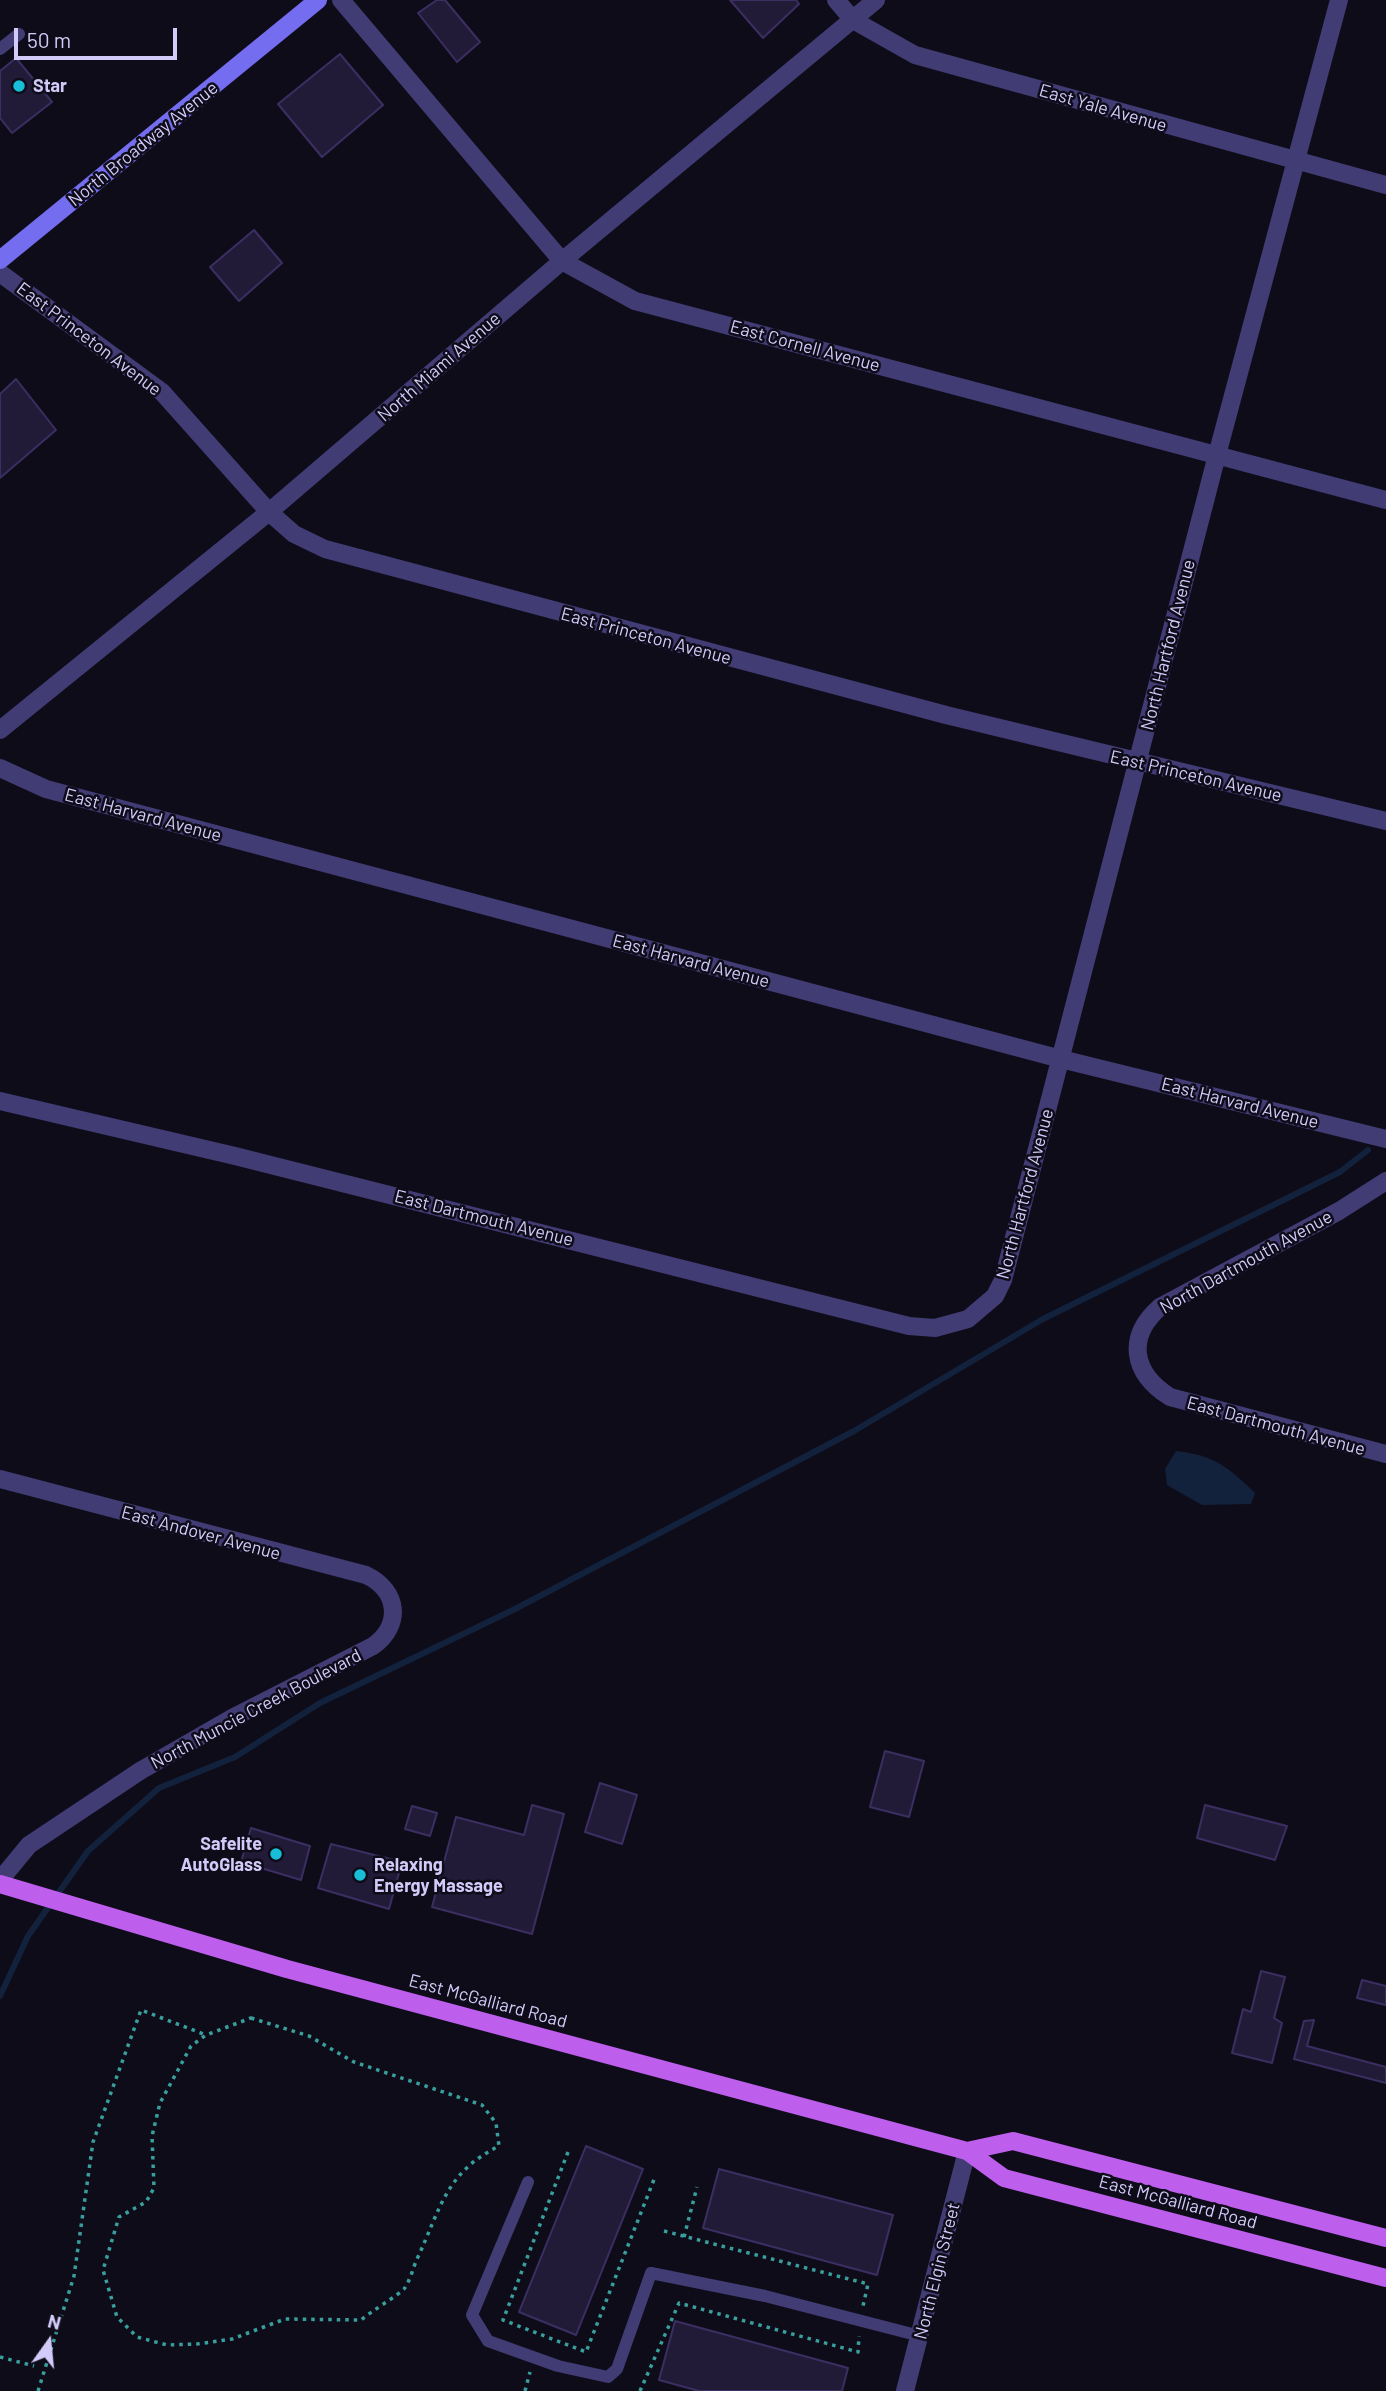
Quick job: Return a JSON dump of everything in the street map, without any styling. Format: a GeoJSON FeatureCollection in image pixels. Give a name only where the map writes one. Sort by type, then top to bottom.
{"type":"FeatureCollection","features":[{"type":"Feature","properties":{"kind":"main road","name":"North Broadway Avenue"},"geometry":{"type":"LineString","coordinates":[[0,260],[318,0]]}},
{"type":"Feature","properties":{"kind":"main road","name":"East McGalliard Road"},"geometry":{"type":"LineString","coordinates":[[0,1882],[82,1910],[287,1969],[967,2151],[1004,2178],[1386,2278]]}},
{"type":"Feature","properties":{"kind":"main road","name":"East McGalliard Road"},"geometry":{"type":"LineString","coordinates":[[967,2151],[1013,2141],[1386,2238]]}},
{"type":"Feature","properties":{"kind":"street","name":"East Cornell Avenue"},"geometry":{"type":"LineString","coordinates":[[341,0],[562,261],[635,301],[1386,500]]}},
{"type":"Feature","properties":{"kind":"street","name":"East Yale Avenue"},"geometry":{"type":"LineString","coordinates":[[835,0],[853,20],[915,55],[1386,185]]}},
{"type":"Feature","properties":{"kind":"street","name":"North Miami Avenue"},"geometry":{"type":"LineString","coordinates":[[0,730],[269,512],[562,261],[876,0]]}},
{"type":"Feature","properties":{"kind":"street","name":"North Hartford Avenue"},"geometry":{"type":"LineString","coordinates":[[968,1319],[995,1296],[1003,1280],[1217,455],[1339,0]]}},
{"type":"Feature","properties":{"kind":"street","name":"East Princeton Avenue"},"geometry":{"type":"LineString","coordinates":[[0,273],[162,392],[269,512],[309,542],[388,568],[1137,763],[1386,821]]}},
{"type":"Feature","properties":{"kind":"street","name":"East Harvard Avenue"},"geometry":{"type":"LineString","coordinates":[[0,768],[46,789],[1061,1059],[1386,1139]]}},
{"type":"Feature","properties":{"kind":"street","name":"East Dartmouth Avenue"},"geometry":{"type":"LineString","coordinates":[[0,1101],[302,1172],[909,1326],[935,1328],[968,1319]]}},
{"type":"Feature","properties":{"kind":"street","name":"North Dartmouth Avenue"},"geometry":{"type":"LineString","coordinates":[[1140,1365],[1137,1351],[1140,1331],[1147,1319],[1160,1307],[1339,1210],[1386,1181]]}},
{"type":"Feature","properties":{"kind":"street","name":"East Dartmouth Avenue"},"geometry":{"type":"LineString","coordinates":[[1140,1365],[1156,1388],[1179,1401],[1386,1454]]}},
{"type":"Feature","properties":{"kind":"street","name":"East Andover Avenue"},"geometry":{"type":"LineString","coordinates":[[0,1479],[366,1575],[385,1588],[391,1602]]}},
{"type":"Feature","properties":{"kind":"street","name":"North Muncie Creek Boulevard"},"geometry":{"type":"LineString","coordinates":[[0,1882],[29,1845],[140,1771],[232,1718],[373,1646],[390,1631],[393,1615],[391,1602]]}},
{"type":"Feature","properties":{"kind":"street","name":"North Elgin Street"},"geometry":{"type":"LineString","coordinates":[[905,2391],[967,2151]]}},
{"type":"Feature","properties":{"kind":"lane"},"geometry":{"type":"LineString","coordinates":[[0,49],[19,34]]}},
{"type":"Feature","properties":{"kind":"lane"},"geometry":{"type":"LineString","coordinates":[[528,2182],[472,2315],[488,2341],[558,2366],[608,2377],[617,2369],[651,2273],[765,2296],[920,2336]]}},
{"type":"Feature","properties":{"kind":"path"},"geometry":{"type":"LineString","coordinates":[[38,2391],[74,2276],[93,2142],[141,2010],[206,2035],[251,2018],[309,2036],[354,2062],[482,2105],[496,2123],[499,2146],[479,2156],[459,2173],[441,2198],[431,2229],[404,2290],[379,2304],[360,2320],[285,2319],[232,2339],[167,2345],[137,2337],[117,2318],[103,2270],[119,2217],[146,2202],[154,2188],[152,2136],[160,2103],[191,2046],[206,2035]]}},
{"type":"Feature","properties":{"kind":"path"},"geometry":{"type":"LineString","coordinates":[[568,2152],[503,2320],[586,2352],[655,2177]]}},
{"type":"Feature","properties":{"kind":"path"},"geometry":{"type":"LineString","coordinates":[[684,2238],[697,2187]]}},
{"type":"Feature","properties":{"kind":"path"},"geometry":{"type":"LineString","coordinates":[[664,2231],[868,2284],[863,2307]]}},
{"type":"Feature","properties":{"kind":"path"},"geometry":{"type":"LineString","coordinates":[[640,2391],[679,2302],[858,2352],[859,2332]]}},
{"type":"Feature","properties":{"kind":"path"},"geometry":{"type":"LineString","coordinates":[[0,2357],[34,2366]]}},
{"type":"Feature","properties":{"kind":"path"},"geometry":{"type":"LineString","coordinates":[[525,2391],[530,2370]]}},
{"type":"Feature","properties":{"kind":"water"},"geometry":{"type":"Polygon","coordinates":[[[1176,1451],[1211,1459],[1228,1469],[1255,1493],[1251,1504],[1202,1505],[1167,1485],[1165,1469],[1176,1451]]]}},
{"type":"Feature","properties":{"kind":"building"},"geometry":{"type":"Polygon","coordinates":[[[437,0],[445,0],[480,42],[457,62],[418,13],[437,0]]]}},
{"type":"Feature","properties":{"kind":"building"},"geometry":{"type":"Polygon","coordinates":[[[730,0],[796,0],[799,4],[763,38],[730,0]]]}},
{"type":"Feature","properties":{"kind":"building"},"geometry":{"type":"Polygon","coordinates":[[[340,54],[383,105],[322,157],[278,104],[340,54]]]}},
{"type":"Feature","properties":{"kind":"building","name":"Star"},"geometry":{"type":"Polygon","coordinates":[[[16,58],[52,102],[12,133],[0,118],[0,71],[16,58]]]}},
{"type":"Feature","properties":{"kind":"building"},"geometry":{"type":"Polygon","coordinates":[[[254,230],[282,263],[239,301],[210,267],[254,230]]]}},
{"type":"Feature","properties":{"kind":"building"},"geometry":{"type":"Polygon","coordinates":[[[16,379],[56,430],[0,478],[0,394],[16,379]]]}},
{"type":"Feature","properties":{"kind":"building"},"geometry":{"type":"Polygon","coordinates":[[[885,1751],[924,1761],[909,1817],[870,1807],[885,1751]]]}},
{"type":"Feature","properties":{"kind":"building"},"geometry":{"type":"Polygon","coordinates":[[[600,1783],[637,1795],[622,1844],[585,1832],[600,1783]]]}},
{"type":"Feature","properties":{"kind":"building"},"geometry":{"type":"Polygon","coordinates":[[[532,1805],[564,1814],[532,1934],[432,1907],[456,1817],[524,1835],[532,1805]]]}},
{"type":"Feature","properties":{"kind":"building"},"geometry":{"type":"Polygon","coordinates":[[[1205,1805],[1287,1826],[1275,1860],[1197,1838],[1205,1805]]]}},
{"type":"Feature","properties":{"kind":"building"},"geometry":{"type":"Polygon","coordinates":[[[412,1806],[437,1813],[430,1836],[405,1829],[412,1806]]]}},
{"type":"Feature","properties":{"kind":"building","name":"Safelite AutoGlass"},"geometry":{"type":"Polygon","coordinates":[[[251,1828],[310,1846],[301,1880],[241,1862],[251,1828]]]}},
{"type":"Feature","properties":{"kind":"building","name":"Relaxing Energy Massage"},"geometry":{"type":"Polygon","coordinates":[[[331,1844],[402,1862],[389,1909],[318,1888],[331,1844]]]}},
{"type":"Feature","properties":{"kind":"building"},"geometry":{"type":"Polygon","coordinates":[[[1261,1971],[1285,1977],[1274,2018],[1282,2023],[1272,2063],[1232,2053],[1243,2009],[1251,2012],[1261,1971]]]}},
{"type":"Feature","properties":{"kind":"building"},"geometry":{"type":"Polygon","coordinates":[[[1362,1980],[1386,1986],[1386,2005],[1357,1998],[1362,1980]]]}},
{"type":"Feature","properties":{"kind":"building"},"geometry":{"type":"Polygon","coordinates":[[[1314,2020],[1307,2046],[1386,2067],[1386,2083],[1294,2059],[1304,2021],[1314,2020]]]}},
{"type":"Feature","properties":{"kind":"building"},"geometry":{"type":"Polygon","coordinates":[[[586,2146],[643,2169],[576,2335],[519,2312],[586,2146]]]}},
{"type":"Feature","properties":{"kind":"building"},"geometry":{"type":"Polygon","coordinates":[[[719,2169],[893,2215],[877,2275],[703,2228],[719,2169]]]}},
{"type":"Feature","properties":{"kind":"building"},"geometry":{"type":"Polygon","coordinates":[[[675,2321],[848,2368],[842,2391],[699,2391],[659,2380],[675,2321]]]}},
{"type":"Feature","properties":{"kind":"waterway"},"geometry":{"type":"LineString","coordinates":[[0,1996],[28,1936],[88,1851],[159,1788],[235,1757],[320,1703],[515,1609],[854,1431],[1043,1319],[1340,1172],[1368,1150]]}},
{"type":"Feature","properties":{"kind":"place","name":"Star"},"geometry":{"type":"Point","coordinates":[19,86]}},
{"type":"Feature","properties":{"kind":"place","name":"Safelite AutoGlass"},"geometry":{"type":"Point","coordinates":[276,1854]}},
{"type":"Feature","properties":{"kind":"place","name":"Relaxing Energy Massage"},"geometry":{"type":"Point","coordinates":[360,1875]}}]}
